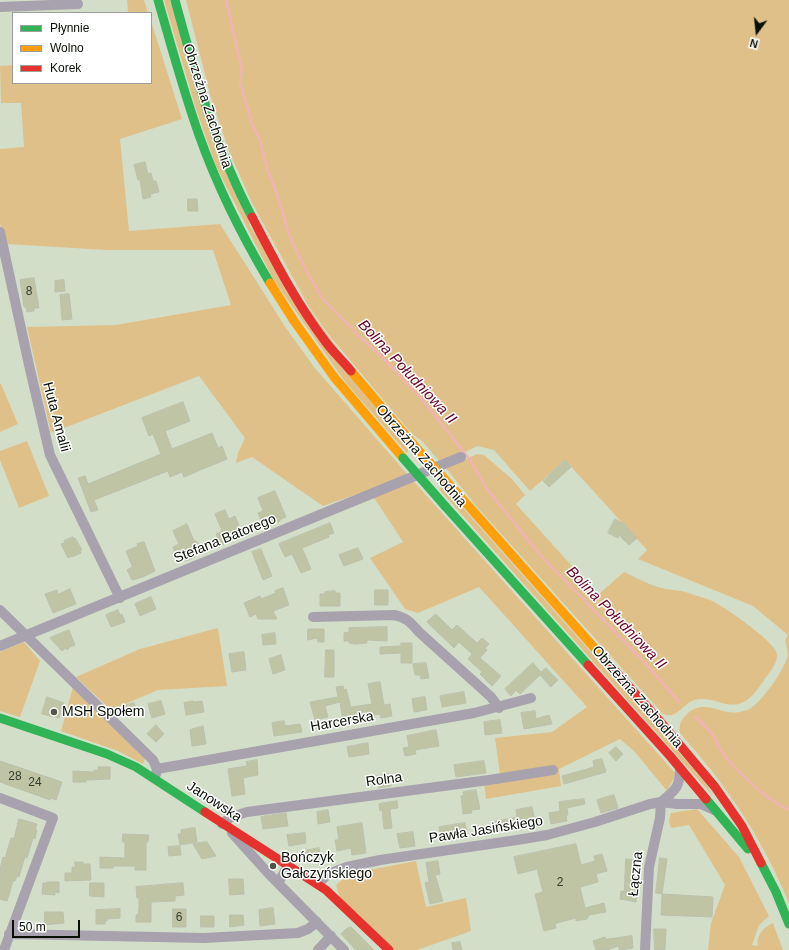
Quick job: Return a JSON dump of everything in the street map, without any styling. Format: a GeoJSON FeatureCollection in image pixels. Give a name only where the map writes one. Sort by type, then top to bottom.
{"type":"FeatureCollection","features":[{"type":"Feature","properties":{"kind":"street","name":"Obrzeżna Zachodnia"},"geometry":{"type":"LineString","coordinates":[[157,0],[163,15],[195,124],[215,177],[243,236],[286,310],[312,348],[346,391],[403,458],[587,662],[764,867]]}},
{"type":"Feature","properties":{"kind":"street","name":"Obrzeżna Zachodnia"},"geometry":{"type":"LineString","coordinates":[[175,0],[206,102],[226,161],[257,226],[299,302],[326,342],[413,444],[700,768],[742,826],[776,892],[789,924]]}},
{"type":"Feature","properties":{"kind":"street"},"geometry":{"type":"LineString","coordinates":[[0,7],[78,4]]}},
{"type":"Feature","properties":{"kind":"street","name":"Huta Amalii"},"geometry":{"type":"LineString","coordinates":[[0,232],[50,455],[120,598]]}},
{"type":"Feature","properties":{"kind":"street","name":"Stefana Batorego"},"geometry":{"type":"LineString","coordinates":[[0,646],[461,457]]}},
{"type":"Feature","properties":{"kind":"street"},"geometry":{"type":"LineString","coordinates":[[0,610],[153,760],[156,764],[155,774]]}},
{"type":"Feature","properties":{"kind":"street"},"geometry":{"type":"LineString","coordinates":[[313,617],[403,616],[490,697],[498,708]]}},
{"type":"Feature","properties":{"kind":"street","name":"Harcerska"},"geometry":{"type":"LineString","coordinates":[[155,774],[474,713],[498,708],[531,698]]}},
{"type":"Feature","properties":{"kind":"street","name":"Janowska"},"geometry":{"type":"LineString","coordinates":[[0,718],[107,754],[155,774],[223,824],[326,890],[389,950]]}},
{"type":"Feature","properties":{"kind":"street"},"geometry":{"type":"LineString","coordinates":[[661,802],[674,792],[680,781],[680,768]]}},
{"type":"Feature","properties":{"kind":"street","name":"Rolna"},"geometry":{"type":"LineString","coordinates":[[223,824],[231,817],[248,812],[553,770]]}},
{"type":"Feature","properties":{"kind":"street"},"geometry":{"type":"LineString","coordinates":[[0,798],[54,818],[4,950]]}},
{"type":"Feature","properties":{"kind":"street","name":"Pawła Jasińskiego"},"geometry":{"type":"LineString","coordinates":[[318,884],[328,874],[347,867],[380,860],[547,835],[594,822],[637,807],[661,802],[701,804],[716,811]]}},
{"type":"Feature","properties":{"kind":"street","name":"Łączna"},"geometry":{"type":"LineString","coordinates":[[645,950],[649,867],[660,818],[661,802]]}},
{"type":"Feature","properties":{"kind":"street"},"geometry":{"type":"LineString","coordinates":[[223,824],[344,950]]}},
{"type":"Feature","properties":{"kind":"street"},"geometry":{"type":"LineString","coordinates":[[278,883],[285,871],[290,866]]}},
{"type":"Feature","properties":{"kind":"street"},"geometry":{"type":"LineString","coordinates":[[9,934],[204,938],[298,934],[317,922]]}},
{"type":"Feature","properties":{"kind":"street"},"geometry":{"type":"LineString","coordinates":[[318,950],[331,936]]}},
{"type":"Feature","properties":{"kind":"shaded area"},"geometry":{"type":"Polygon","coordinates":[[[127,0],[144,0],[148,12],[128,12],[127,0]]]}},
{"type":"Feature","properties":{"kind":"shaded area"},"geometry":{"type":"Polygon","coordinates":[[[164,0],[170,0],[251,228],[409,449],[407,453],[346,383],[273,279],[216,166],[196,109],[164,0]]]}},
{"type":"Feature","properties":{"kind":"shaded area"},"geometry":{"type":"Polygon","coordinates":[[[186,0],[789,0],[789,903],[769,860],[746,819],[717,778],[680,733],[681,722],[692,710],[705,707],[726,712],[740,712],[750,709],[756,704],[772,685],[785,664],[788,653],[785,640],[788,635],[753,606],[638,559],[647,550],[565,460],[530,491],[494,450],[478,446],[441,463],[422,441],[412,434],[329,335],[308,305],[252,203],[229,151],[211,98],[186,0]]]}},
{"type":"Feature","properties":{"kind":"shaded area"},"geometry":{"type":"Polygon","coordinates":[[[152,24],[182,119],[120,139],[129,231],[220,224],[286,328],[314,367],[407,474],[676,774],[667,791],[634,751],[620,739],[559,769],[561,786],[486,799],[484,782],[501,781],[495,738],[552,732],[587,707],[479,587],[418,613],[405,609],[370,558],[403,542],[369,490],[323,506],[252,457],[236,463],[238,453],[245,438],[199,376],[51,433],[27,327],[116,325],[231,305],[213,250],[106,250],[7,244],[0,224],[0,149],[24,147],[21,103],[1,103],[0,66],[12,65],[12,84],[152,84],[152,24]]]}},
{"type":"Feature","properties":{"kind":"shaded area"},"geometry":{"type":"Polygon","coordinates":[[[0,384],[18,424],[0,432],[0,384]]]}},
{"type":"Feature","properties":{"kind":"shaded area"},"geometry":{"type":"Polygon","coordinates":[[[27,441],[49,496],[19,508],[0,460],[0,451],[27,441]]]}},
{"type":"Feature","properties":{"kind":"shaded area"},"geometry":{"type":"Polygon","coordinates":[[[477,454],[484,455],[512,479],[525,495],[516,504],[598,595],[624,572],[655,586],[684,592],[710,600],[736,616],[759,633],[774,648],[777,657],[773,668],[753,695],[744,702],[733,705],[696,699],[691,701],[678,712],[669,715],[663,714],[478,508],[446,468],[477,454]]]}},
{"type":"Feature","properties":{"kind":"shaded area"},"geometry":{"type":"Polygon","coordinates":[[[442,487],[446,491],[447,490],[668,739],[706,784],[713,796],[439,489],[442,487]]]}},
{"type":"Feature","properties":{"kind":"shaded area"},"geometry":{"type":"Polygon","coordinates":[[[218,628],[227,686],[158,690],[111,710],[76,677],[140,649],[218,628]]]}},
{"type":"Feature","properties":{"kind":"shaded area"},"geometry":{"type":"Polygon","coordinates":[[[24,642],[40,661],[20,717],[0,711],[0,652],[24,642]]]}},
{"type":"Feature","properties":{"kind":"shaded area"},"geometry":{"type":"Polygon","coordinates":[[[73,687],[145,759],[143,764],[118,751],[61,731],[73,687]]]}},
{"type":"Feature","properties":{"kind":"shaded area"},"geometry":{"type":"Polygon","coordinates":[[[697,809],[739,857],[769,916],[759,925],[752,945],[758,946],[759,935],[767,926],[773,923],[783,950],[708,950],[711,923],[725,885],[689,825],[671,828],[669,821],[671,813],[697,809]]]}},
{"type":"Feature","properties":{"kind":"shaded area"},"geometry":{"type":"Polygon","coordinates":[[[416,861],[426,907],[466,898],[471,931],[417,950],[395,950],[340,898],[336,885],[349,874],[416,861]]]}},
{"type":"Feature","properties":{"kind":"building"},"geometry":{"type":"Polygon","coordinates":[[[145,162],[148,174],[151,173],[153,181],[156,181],[159,192],[150,194],[151,197],[143,199],[140,180],[138,180],[134,165],[145,162]]]}},
{"type":"Feature","properties":{"kind":"building"},"geometry":{"type":"Polygon","coordinates":[[[188,199],[197,199],[198,211],[188,211],[188,199]]]}},
{"type":"Feature","properties":{"kind":"building"},"geometry":{"type":"Polygon","coordinates":[[[34,278],[39,308],[34,308],[34,311],[27,312],[26,307],[24,307],[20,280],[34,278]]]}},
{"type":"Feature","properties":{"kind":"building"},"geometry":{"type":"Polygon","coordinates":[[[64,280],[65,291],[55,292],[55,281],[64,280]]]}},
{"type":"Feature","properties":{"kind":"building"},"geometry":{"type":"Polygon","coordinates":[[[69,294],[72,319],[62,320],[60,295],[69,294]]]}},
{"type":"Feature","properties":{"kind":"building"},"geometry":{"type":"Polygon","coordinates":[[[183,402],[190,421],[165,431],[172,449],[212,433],[218,448],[222,446],[227,459],[184,477],[182,472],[170,477],[168,471],[94,500],[98,510],[91,512],[78,478],[85,476],[88,484],[161,454],[153,434],[149,436],[142,418],[183,402]]]}},
{"type":"Feature","properties":{"kind":"building"},"geometry":{"type":"Polygon","coordinates":[[[565,460],[571,467],[549,487],[543,481],[565,460]]]}},
{"type":"Feature","properties":{"kind":"building"},"geometry":{"type":"Polygon","coordinates":[[[275,491],[286,517],[281,519],[279,522],[275,522],[270,527],[269,524],[263,526],[258,513],[263,511],[258,498],[275,491]]]}},
{"type":"Feature","properties":{"kind":"building"},"geometry":{"type":"Polygon","coordinates":[[[225,510],[229,519],[235,516],[243,535],[226,541],[224,545],[220,543],[216,534],[222,531],[215,514],[225,510]]]}},
{"type":"Feature","properties":{"kind":"building"},"geometry":{"type":"Polygon","coordinates":[[[615,519],[624,524],[637,538],[629,545],[619,535],[618,538],[608,533],[615,519]]]}},
{"type":"Feature","properties":{"kind":"building"},"geometry":{"type":"Polygon","coordinates":[[[330,523],[334,533],[328,535],[329,537],[302,548],[311,569],[301,573],[292,554],[285,557],[279,544],[330,523]]]}},
{"type":"Feature","properties":{"kind":"building"},"geometry":{"type":"Polygon","coordinates":[[[187,524],[194,541],[198,543],[202,552],[186,561],[184,559],[178,561],[173,547],[179,544],[173,531],[187,524]]]}},
{"type":"Feature","properties":{"kind":"building"},"geometry":{"type":"Polygon","coordinates":[[[73,537],[82,550],[80,551],[81,553],[68,558],[61,544],[73,537]]]}},
{"type":"Feature","properties":{"kind":"building"},"geometry":{"type":"Polygon","coordinates":[[[144,542],[155,571],[143,577],[132,580],[127,570],[132,566],[126,551],[138,546],[137,544],[144,542]]]}},
{"type":"Feature","properties":{"kind":"building"},"geometry":{"type":"Polygon","coordinates":[[[358,548],[363,559],[344,566],[339,555],[358,548]]]}},
{"type":"Feature","properties":{"kind":"building"},"geometry":{"type":"Polygon","coordinates":[[[261,549],[272,576],[263,580],[252,552],[261,549]]]}},
{"type":"Feature","properties":{"kind":"building"},"geometry":{"type":"Polygon","coordinates":[[[283,588],[289,605],[273,611],[277,619],[258,619],[256,614],[250,617],[244,603],[260,596],[261,599],[276,593],[275,591],[283,588]]]}},
{"type":"Feature","properties":{"kind":"building"},"geometry":{"type":"Polygon","coordinates":[[[70,589],[76,604],[53,613],[45,594],[57,590],[58,594],[70,589]]]}},
{"type":"Feature","properties":{"kind":"building"},"geometry":{"type":"Polygon","coordinates":[[[375,590],[388,590],[388,605],[375,605],[375,590]]]}},
{"type":"Feature","properties":{"kind":"building"},"geometry":{"type":"Polygon","coordinates":[[[335,591],[335,593],[340,593],[340,606],[320,606],[320,594],[335,591]]]}},
{"type":"Feature","properties":{"kind":"building"},"geometry":{"type":"Polygon","coordinates":[[[151,597],[156,609],[140,616],[135,604],[151,597]]]}},
{"type":"Feature","properties":{"kind":"building"},"geometry":{"type":"Polygon","coordinates":[[[118,610],[120,615],[122,614],[125,622],[111,627],[106,615],[118,610]]]}},
{"type":"Feature","properties":{"kind":"building"},"geometry":{"type":"Polygon","coordinates":[[[436,614],[452,630],[457,625],[477,643],[482,638],[489,644],[485,648],[487,650],[480,658],[501,676],[492,686],[480,674],[482,672],[468,659],[472,654],[459,642],[454,648],[427,622],[436,614]]]}},
{"type":"Feature","properties":{"kind":"building"},"geometry":{"type":"Polygon","coordinates":[[[387,627],[387,641],[367,640],[367,643],[355,644],[349,643],[349,641],[344,641],[344,633],[349,632],[349,628],[387,627]]]}},
{"type":"Feature","properties":{"kind":"building"},"geometry":{"type":"Polygon","coordinates":[[[308,629],[324,629],[324,642],[318,642],[317,638],[308,640],[308,629]]]}},
{"type":"Feature","properties":{"kind":"building"},"geometry":{"type":"Polygon","coordinates":[[[69,630],[75,645],[62,651],[50,638],[69,630]]]}},
{"type":"Feature","properties":{"kind":"building"},"geometry":{"type":"Polygon","coordinates":[[[275,633],[276,644],[263,645],[262,635],[275,633]]]}},
{"type":"Feature","properties":{"kind":"building"},"geometry":{"type":"Polygon","coordinates":[[[401,643],[412,643],[412,663],[401,663],[401,653],[380,654],[380,647],[401,646],[401,643]]]}},
{"type":"Feature","properties":{"kind":"building"},"geometry":{"type":"Polygon","coordinates":[[[326,650],[334,650],[334,677],[325,677],[326,650]]]}},
{"type":"Feature","properties":{"kind":"building"},"geometry":{"type":"Polygon","coordinates":[[[244,652],[246,670],[232,672],[229,654],[244,652]]]}},
{"type":"Feature","properties":{"kind":"building"},"geometry":{"type":"Polygon","coordinates":[[[281,655],[285,670],[273,674],[269,659],[281,655]]]}},
{"type":"Feature","properties":{"kind":"building"},"geometry":{"type":"Polygon","coordinates":[[[426,663],[429,678],[421,679],[420,675],[415,675],[413,664],[426,663]]]}},
{"type":"Feature","properties":{"kind":"building"},"geometry":{"type":"Polygon","coordinates":[[[533,663],[541,672],[546,668],[558,680],[551,687],[540,675],[520,694],[516,690],[511,696],[505,689],[533,663]]]}},
{"type":"Feature","properties":{"kind":"building"},"geometry":{"type":"Polygon","coordinates":[[[380,682],[384,705],[390,704],[392,716],[381,718],[380,714],[343,721],[340,702],[325,706],[328,717],[315,720],[310,702],[338,697],[336,687],[343,686],[344,690],[346,689],[351,707],[372,704],[368,684],[380,682]]]}},
{"type":"Feature","properties":{"kind":"building"},"geometry":{"type":"Polygon","coordinates":[[[464,692],[466,703],[442,707],[440,696],[464,692]]]}},
{"type":"Feature","properties":{"kind":"building"},"geometry":{"type":"Polygon","coordinates":[[[47,697],[64,703],[59,718],[42,714],[47,697]]]}},
{"type":"Feature","properties":{"kind":"building"},"geometry":{"type":"Polygon","coordinates":[[[425,697],[427,710],[414,712],[412,699],[425,697]]]}},
{"type":"Feature","properties":{"kind":"building"},"geometry":{"type":"Polygon","coordinates":[[[161,701],[165,714],[152,718],[148,704],[161,701]]]}},
{"type":"Feature","properties":{"kind":"building"},"geometry":{"type":"Polygon","coordinates":[[[202,701],[204,712],[186,715],[184,703],[202,701]]]}},
{"type":"Feature","properties":{"kind":"building"},"geometry":{"type":"Polygon","coordinates":[[[134,703],[137,712],[125,715],[122,706],[134,703]]]}},
{"type":"Feature","properties":{"kind":"building"},"geometry":{"type":"Polygon","coordinates":[[[535,711],[536,719],[549,715],[552,724],[524,729],[521,713],[535,711]]]}},
{"type":"Feature","properties":{"kind":"building"},"geometry":{"type":"Polygon","coordinates":[[[500,720],[502,733],[485,735],[484,722],[500,720]]]}},
{"type":"Feature","properties":{"kind":"building"},"geometry":{"type":"Polygon","coordinates":[[[284,721],[285,726],[300,724],[302,732],[274,736],[272,723],[284,721]]]}},
{"type":"Feature","properties":{"kind":"building"},"geometry":{"type":"Polygon","coordinates":[[[156,725],[164,734],[156,742],[147,734],[156,725]]]}},
{"type":"Feature","properties":{"kind":"building"},"geometry":{"type":"Polygon","coordinates":[[[203,726],[206,744],[192,746],[190,730],[203,726]]]}},
{"type":"Feature","properties":{"kind":"building"},"geometry":{"type":"Polygon","coordinates":[[[436,730],[439,746],[415,750],[416,754],[405,756],[403,748],[409,747],[407,736],[436,730]]]}},
{"type":"Feature","properties":{"kind":"building"},"geometry":{"type":"Polygon","coordinates":[[[368,743],[369,754],[349,757],[347,747],[368,743]]]}},
{"type":"Feature","properties":{"kind":"building"},"geometry":{"type":"Polygon","coordinates":[[[616,747],[623,754],[616,761],[609,753],[616,747]]]}},
{"type":"Feature","properties":{"kind":"building"},"geometry":{"type":"Polygon","coordinates":[[[602,759],[606,772],[564,784],[562,776],[594,767],[593,761],[602,759]]]}},
{"type":"Feature","properties":{"kind":"building"},"geometry":{"type":"Polygon","coordinates":[[[257,760],[258,775],[243,778],[245,794],[232,796],[228,769],[247,766],[246,762],[257,760]]]}},
{"type":"Feature","properties":{"kind":"building"},"geometry":{"type":"Polygon","coordinates":[[[0,761],[62,782],[56,800],[51,798],[50,800],[0,782],[0,761]]]}},
{"type":"Feature","properties":{"kind":"building"},"geometry":{"type":"Polygon","coordinates":[[[484,761],[486,773],[456,777],[454,765],[484,761]]]}},
{"type":"Feature","properties":{"kind":"building"},"geometry":{"type":"Polygon","coordinates":[[[98,767],[110,767],[110,779],[73,782],[73,771],[94,772],[94,770],[98,770],[98,767]]]}},
{"type":"Feature","properties":{"kind":"building"},"geometry":{"type":"Polygon","coordinates":[[[389,774],[391,786],[379,788],[377,776],[389,774]]]}},
{"type":"Feature","properties":{"kind":"building"},"geometry":{"type":"Polygon","coordinates":[[[476,790],[480,809],[471,810],[472,813],[463,814],[461,796],[464,796],[463,792],[476,790]]]}},
{"type":"Feature","properties":{"kind":"building"},"geometry":{"type":"Polygon","coordinates":[[[614,795],[618,808],[601,813],[597,800],[614,795]]]}},
{"type":"Feature","properties":{"kind":"building"},"geometry":{"type":"Polygon","coordinates":[[[584,799],[585,804],[567,808],[567,821],[551,824],[549,813],[560,811],[559,802],[584,799]]]}},
{"type":"Feature","properties":{"kind":"building"},"geometry":{"type":"Polygon","coordinates":[[[397,801],[398,808],[390,809],[392,828],[384,829],[382,810],[380,811],[379,804],[397,801]]]}},
{"type":"Feature","properties":{"kind":"building"},"geometry":{"type":"Polygon","coordinates":[[[532,807],[536,824],[494,833],[492,822],[517,817],[516,810],[532,807]]]}},
{"type":"Feature","properties":{"kind":"building"},"geometry":{"type":"Polygon","coordinates":[[[328,810],[330,822],[318,824],[317,812],[328,810]]]}},
{"type":"Feature","properties":{"kind":"building"},"geometry":{"type":"Polygon","coordinates":[[[286,813],[288,826],[263,829],[261,817],[286,813]]]}},
{"type":"Feature","properties":{"kind":"building"},"geometry":{"type":"Polygon","coordinates":[[[19,819],[37,824],[35,830],[37,830],[27,858],[25,857],[19,877],[17,876],[15,881],[13,881],[7,901],[0,899],[0,869],[11,838],[14,838],[19,819]]]}},
{"type":"Feature","properties":{"kind":"building"},"geometry":{"type":"Polygon","coordinates":[[[362,823],[366,853],[352,855],[351,848],[337,851],[335,840],[339,840],[337,827],[362,823]]]}},
{"type":"Feature","properties":{"kind":"building"},"geometry":{"type":"Polygon","coordinates":[[[465,823],[468,838],[441,842],[439,827],[465,823]]]}},
{"type":"Feature","properties":{"kind":"building"},"geometry":{"type":"Polygon","coordinates":[[[195,828],[197,842],[180,845],[178,834],[181,834],[181,830],[195,828]]]}},
{"type":"Feature","properties":{"kind":"building"},"geometry":{"type":"Polygon","coordinates":[[[413,832],[415,846],[400,848],[397,834],[413,832]]]}},
{"type":"Feature","properties":{"kind":"building"},"geometry":{"type":"Polygon","coordinates":[[[305,833],[306,843],[289,846],[287,835],[305,833]]]}},
{"type":"Feature","properties":{"kind":"building"},"geometry":{"type":"Polygon","coordinates":[[[123,834],[149,835],[148,842],[146,842],[146,870],[135,870],[135,866],[113,866],[113,868],[100,868],[100,857],[125,858],[125,842],[123,842],[123,834]]]}},
{"type":"Feature","properties":{"kind":"building"},"geometry":{"type":"Polygon","coordinates":[[[207,842],[216,856],[202,859],[193,844],[207,842]]]}},
{"type":"Feature","properties":{"kind":"building"},"geometry":{"type":"Polygon","coordinates":[[[576,844],[581,865],[595,861],[594,856],[602,854],[607,871],[596,874],[598,882],[580,887],[585,908],[604,903],[606,912],[589,915],[587,919],[576,921],[576,918],[557,923],[555,924],[556,928],[544,931],[535,894],[543,892],[537,869],[518,874],[514,857],[576,844]]]}},
{"type":"Feature","properties":{"kind":"building"},"geometry":{"type":"Polygon","coordinates":[[[180,846],[181,855],[169,856],[168,847],[180,846]]]}},
{"type":"Feature","properties":{"kind":"building"},"geometry":{"type":"Polygon","coordinates":[[[319,848],[321,861],[307,863],[304,851],[319,848]]]}},
{"type":"Feature","properties":{"kind":"building"},"geometry":{"type":"Polygon","coordinates":[[[660,858],[667,859],[662,894],[656,893],[660,858]]]}},
{"type":"Feature","properties":{"kind":"building"},"geometry":{"type":"Polygon","coordinates":[[[626,859],[638,860],[636,902],[620,899],[621,891],[624,891],[626,859]]]}},
{"type":"Feature","properties":{"kind":"building"},"geometry":{"type":"Polygon","coordinates":[[[438,861],[440,874],[435,875],[443,901],[430,904],[425,883],[429,882],[426,863],[438,861]]]}},
{"type":"Feature","properties":{"kind":"building"},"geometry":{"type":"Polygon","coordinates":[[[75,862],[90,864],[91,880],[65,881],[65,873],[72,873],[72,867],[75,867],[75,862]]]}},
{"type":"Feature","properties":{"kind":"building"},"geometry":{"type":"Polygon","coordinates":[[[229,879],[243,879],[244,894],[230,895],[229,879]]]}},
{"type":"Feature","properties":{"kind":"building"},"geometry":{"type":"Polygon","coordinates":[[[59,882],[59,893],[55,892],[55,895],[42,894],[43,883],[59,882]]]}},
{"type":"Feature","properties":{"kind":"building"},"geometry":{"type":"Polygon","coordinates":[[[90,883],[104,883],[104,897],[90,896],[90,883]]]}},
{"type":"Feature","properties":{"kind":"building"},"geometry":{"type":"Polygon","coordinates":[[[183,883],[184,895],[175,896],[175,901],[151,902],[151,922],[136,922],[136,915],[138,915],[139,909],[139,898],[137,898],[136,887],[183,883]]]}},
{"type":"Feature","properties":{"kind":"building"},"geometry":{"type":"Polygon","coordinates":[[[662,894],[713,897],[712,917],[661,915],[662,894]]]}},
{"type":"Feature","properties":{"kind":"building"},"geometry":{"type":"Polygon","coordinates":[[[273,908],[275,924],[260,926],[259,910],[273,908]]]}},
{"type":"Feature","properties":{"kind":"building"},"geometry":{"type":"Polygon","coordinates":[[[120,909],[120,918],[107,919],[105,924],[96,924],[96,910],[120,909]]]}},
{"type":"Feature","properties":{"kind":"building"},"geometry":{"type":"Polygon","coordinates":[[[173,909],[186,909],[186,927],[173,927],[173,909]]]}},
{"type":"Feature","properties":{"kind":"building"},"geometry":{"type":"Polygon","coordinates":[[[45,912],[63,912],[64,923],[45,925],[45,912]]]}},
{"type":"Feature","properties":{"kind":"building"},"geometry":{"type":"Polygon","coordinates":[[[230,915],[243,915],[244,925],[230,927],[230,915]]]}},
{"type":"Feature","properties":{"kind":"building"},"geometry":{"type":"Polygon","coordinates":[[[201,916],[214,916],[214,927],[201,927],[201,916]]]}},
{"type":"Feature","properties":{"kind":"building"},"geometry":{"type":"Polygon","coordinates":[[[351,927],[374,950],[356,950],[341,934],[346,929],[351,927]]]}},
{"type":"Feature","properties":{"kind":"building"},"geometry":{"type":"Polygon","coordinates":[[[654,929],[666,929],[665,950],[655,950],[654,929]]]}},
{"type":"Feature","properties":{"kind":"building"},"geometry":{"type":"Polygon","coordinates":[[[632,936],[633,948],[619,950],[619,946],[606,950],[596,950],[593,941],[605,937],[606,939],[632,936]]]}},
{"type":"Feature","properties":{"kind":"building"},"geometry":{"type":"Polygon","coordinates":[[[460,942],[462,950],[453,950],[452,943],[460,942]]]}},
{"type":"Feature","properties":{"kind":"waterway","name":"Bolina Południowa II"},"geometry":{"type":"LineString","coordinates":[[226,0],[242,70],[240,82],[252,124],[260,140],[267,168],[278,197],[288,231],[300,259],[322,298],[421,398],[471,461],[487,489],[541,556],[649,667],[679,702]]}},
{"type":"Feature","properties":{"kind":"waterway","name":"Bolina Południowa II"},"geometry":{"type":"LineString","coordinates":[[695,717],[711,732],[724,755],[740,773],[769,798],[789,810]]}},
{"type":"Feature","properties":{"kind":"traffic: fast"},"geometry":{"type":"LineString","coordinates":[[158,0],[177,68],[206,154],[231,210],[270,283]]}},
{"type":"Feature","properties":{"kind":"traffic: fast"},"geometry":{"type":"LineString","coordinates":[[175,0],[190,56],[217,138],[239,191],[252,217]]}},
{"type":"Feature","properties":{"kind":"traffic: fast"},"geometry":{"type":"LineString","coordinates":[[403,458],[445,506]]}},
{"type":"Feature","properties":{"kind":"traffic: fast"},"geometry":{"type":"LineString","coordinates":[[445,506],[588,665]]}},
{"type":"Feature","properties":{"kind":"traffic: fast"},"geometry":{"type":"LineString","coordinates":[[0,718],[107,754],[136,767],[205,812]]}},
{"type":"Feature","properties":{"kind":"traffic: fast"},"geometry":{"type":"LineString","coordinates":[[706,799],[748,849]]}},
{"type":"Feature","properties":{"kind":"traffic: fast"},"geometry":{"type":"LineString","coordinates":[[761,863],[776,892],[789,924]]}},
{"type":"Feature","properties":{"kind":"traffic: slow"},"geometry":{"type":"LineString","coordinates":[[270,283],[294,321],[334,377],[403,458]]}},
{"type":"Feature","properties":{"kind":"traffic: slow"},"geometry":{"type":"LineString","coordinates":[[351,371],[413,444]]}},
{"type":"Feature","properties":{"kind":"traffic: slow"},"geometry":{"type":"LineString","coordinates":[[413,444],[457,493]]}},
{"type":"Feature","properties":{"kind":"traffic: slow"},"geometry":{"type":"LineString","coordinates":[[457,493],[607,662]]}},
{"type":"Feature","properties":{"kind":"traffic: jam"},"geometry":{"type":"LineString","coordinates":[[252,217],[304,312],[328,345],[351,371]]}},
{"type":"Feature","properties":{"kind":"traffic: jam"},"geometry":{"type":"LineString","coordinates":[[607,662],[657,718],[715,787],[742,826],[761,863]]}},
{"type":"Feature","properties":{"kind":"traffic: jam"},"geometry":{"type":"LineString","coordinates":[[588,665],[670,756],[706,799]]}},
{"type":"Feature","properties":{"kind":"traffic: jam"},"geometry":{"type":"LineString","coordinates":[[205,812],[326,890],[389,950]]}},
{"type":"Feature","properties":{"kind":"place","name":"MSH Społem"},"geometry":{"type":"Point","coordinates":[54,712]}},
{"type":"Feature","properties":{"kind":"place","name":"Bończyk Gałczyńskiego"},"geometry":{"type":"Point","coordinates":[273,866]}}]}
